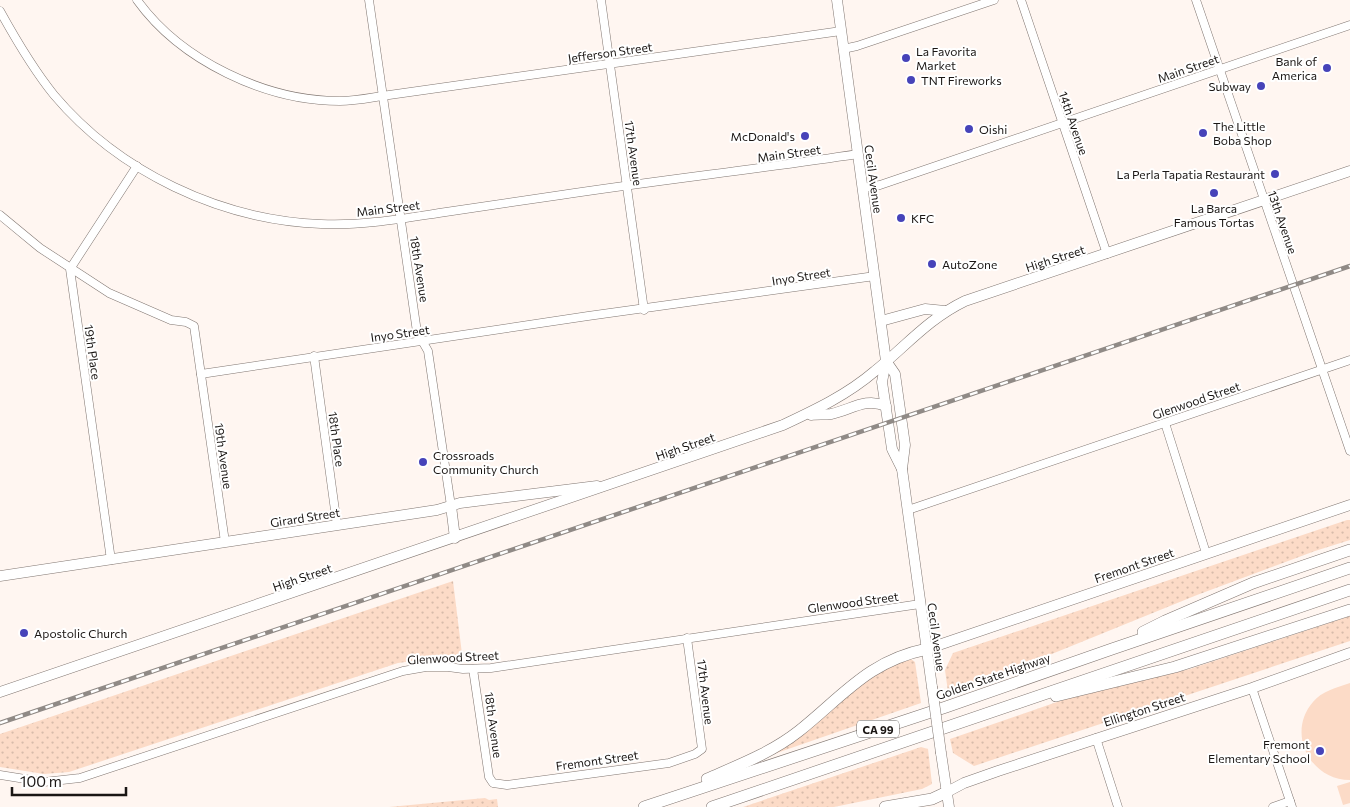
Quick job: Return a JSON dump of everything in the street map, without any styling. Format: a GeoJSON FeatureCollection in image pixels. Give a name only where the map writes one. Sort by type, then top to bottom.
{"type":"FeatureCollection","features":[{"type":"Feature","properties":{"kind":"highway"},"geometry":{"type":"LineString","coordinates":[[1112,649],[1165,621],[1253,583],[1350,550]]}},
{"type":"Feature","properties":{"kind":"highway","name":"Golden State Highway"},"geometry":{"type":"LineString","coordinates":[[644,807],[946,708],[1350,568]]}},
{"type":"Feature","properties":{"kind":"highway","name":"CA 99"},"geometry":{"type":"LineString","coordinates":[[712,807],[1350,590]]}},
{"type":"Feature","properties":{"kind":"highway"},"geometry":{"type":"LineString","coordinates":[[1017,703],[1082,690],[1175,667],[1350,610]]}},
{"type":"Feature","properties":{"kind":"highway"},"geometry":{"type":"LineString","coordinates":[[644,807],[762,755],[798,731],[864,675],[897,658],[926,649]]}},
{"type":"Feature","properties":{"kind":"highway"},"geometry":{"type":"LineString","coordinates":[[886,807],[932,799],[947,792]]}},
{"type":"Feature","properties":{"kind":"main road","name":"Cecil Avenue"},"geometry":{"type":"LineString","coordinates":[[836,0],[886,361],[882,382],[892,448],[902,469],[949,807]]}},
{"type":"Feature","properties":{"kind":"main road","name":"High Street"},"geometry":{"type":"LineString","coordinates":[[0,692],[783,425],[847,392],[874,372],[918,332],[945,311],[965,301],[1350,170]]}},
{"type":"Feature","properties":{"kind":"main road"},"geometry":{"type":"LineString","coordinates":[[881,321],[925,310],[945,311]]}},
{"type":"Feature","properties":{"kind":"main road","name":"Cecil Avenue"},"geometry":{"type":"LineString","coordinates":[[886,361],[895,374],[906,445],[902,469]]}},
{"type":"Feature","properties":{"kind":"main road"},"geometry":{"type":"LineString","coordinates":[[805,415],[832,414],[859,405],[876,402],[886,406]]}},
{"type":"Feature","properties":{"kind":"main road","name":"Girard Street"},"geometry":{"type":"LineString","coordinates":[[0,576],[437,510],[460,503],[567,488],[613,484]]}},
{"type":"Feature","properties":{"kind":"main road","name":"Fremont Street"},"geometry":{"type":"LineString","coordinates":[[926,649],[1350,505]]}},
{"type":"Feature","properties":{"kind":"main road","name":"18th Avenue"},"geometry":{"type":"LineString","coordinates":[[451,506],[455,538]]}},
{"type":"Feature","properties":{"kind":"main road","name":"Ellington Street"},"geometry":{"type":"LineString","coordinates":[[947,792],[964,783],[1252,688],[1350,653]]}},
{"type":"Feature","properties":{"kind":"street","name":"Jefferson Street"},"geometry":{"type":"LineString","coordinates":[[138,0],[161,26],[193,54],[227,74],[264,88],[302,98],[340,101],[841,31]]}},
{"type":"Feature","properties":{"kind":"street","name":"18th Avenue"},"geometry":{"type":"LineString","coordinates":[[369,0],[417,332],[428,351],[451,506]]}},
{"type":"Feature","properties":{"kind":"street","name":"17th Avenue"},"geometry":{"type":"LineString","coordinates":[[601,0],[644,310]]}},
{"type":"Feature","properties":{"kind":"street"},"geometry":{"type":"LineString","coordinates":[[843,49],[994,0]]}},
{"type":"Feature","properties":{"kind":"street","name":"14th Avenue"},"geometry":{"type":"LineString","coordinates":[[1020,0],[1107,254]]}},
{"type":"Feature","properties":{"kind":"street","name":"13th Avenue"},"geometry":{"type":"LineString","coordinates":[[1196,0],[1350,451]]}},
{"type":"Feature","properties":{"kind":"street","name":"Main Street"},"geometry":{"type":"LineString","coordinates":[[0,11],[33,67],[54,95],[79,121],[99,138],[137,166],[170,185],[242,212],[283,221],[321,224],[360,224],[858,154]]}},
{"type":"Feature","properties":{"kind":"street","name":"Main Street"},"geometry":{"type":"LineString","coordinates":[[863,188],[880,185],[1350,25]]}},
{"type":"Feature","properties":{"kind":"street"},"geometry":{"type":"LineString","coordinates":[[70,269],[137,166]]}},
{"type":"Feature","properties":{"kind":"street"},"geometry":{"type":"LineString","coordinates":[[0,215],[40,248],[109,293],[164,318],[186,322],[194,326],[201,374]]}},
{"type":"Feature","properties":{"kind":"street","name":"19th Place"},"geometry":{"type":"LineString","coordinates":[[70,269],[111,560]]}},
{"type":"Feature","properties":{"kind":"street","name":"Inyo Street"},"geometry":{"type":"LineString","coordinates":[[201,374],[588,316],[644,310],[875,276]]}},
{"type":"Feature","properties":{"kind":"street","name":"18th Place"},"geometry":{"type":"LineString","coordinates":[[314,356],[338,525]]}},
{"type":"Feature","properties":{"kind":"street","name":"Glenwood Street"},"geometry":{"type":"LineString","coordinates":[[908,510],[1350,360]]}},
{"type":"Feature","properties":{"kind":"street","name":"19th Avenue"},"geometry":{"type":"LineString","coordinates":[[201,374],[225,542]]}},
{"type":"Feature","properties":{"kind":"street"},"geometry":{"type":"LineString","coordinates":[[1165,423],[1206,553]]}},
{"type":"Feature","properties":{"kind":"street","name":"Glenwood Street"},"geometry":{"type":"LineString","coordinates":[[0,775],[44,782],[80,778],[403,671],[448,667],[490,668],[920,604]]}},
{"type":"Feature","properties":{"kind":"street","name":"17th Avenue"},"geometry":{"type":"LineString","coordinates":[[687,638],[702,749]]}},
{"type":"Feature","properties":{"kind":"street","name":"18th Avenue"},"geometry":{"type":"LineString","coordinates":[[473,669],[489,777],[493,783]]}},
{"type":"Feature","properties":{"kind":"street"},"geometry":{"type":"LineString","coordinates":[[1252,688],[1291,804],[1273,807]]}},
{"type":"Feature","properties":{"kind":"street"},"geometry":{"type":"LineString","coordinates":[[1096,738],[1118,807]]}},
{"type":"Feature","properties":{"kind":"street","name":"Fremont Street"},"geometry":{"type":"LineString","coordinates":[[493,783],[507,785],[669,763],[695,754],[702,749]]}},
{"type":"Feature","properties":{"kind":"shaded area"},"geometry":{"type":"Polygon","coordinates":[[[1350,520],[1350,540],[1197,595],[1037,660],[948,692],[945,670],[953,653],[1350,520]]]}},
{"type":"Feature","properties":{"kind":"shaded area"},"geometry":{"type":"Polygon","coordinates":[[[453,581],[462,654],[398,663],[69,772],[44,774],[0,767],[0,734],[453,581]]]}},
{"type":"Feature","properties":{"kind":"shaded area"},"geometry":{"type":"Polygon","coordinates":[[[1350,616],[1350,641],[974,766],[953,753],[950,739],[1077,695],[1190,669],[1350,616]]]}},
{"type":"Feature","properties":{"kind":"shaded area"},"geometry":{"type":"Polygon","coordinates":[[[911,659],[915,662],[921,703],[768,756],[866,678],[898,662],[911,659]]]}},
{"type":"Feature","properties":{"kind":"shaded area"},"geometry":{"type":"Polygon","coordinates":[[[1350,683],[1350,780],[1336,778],[1324,772],[1314,763],[1306,753],[1302,740],[1302,727],[1305,714],[1317,698],[1330,690],[1350,683]]]}},
{"type":"Feature","properties":{"kind":"shaded area"},"geometry":{"type":"Polygon","coordinates":[[[921,747],[928,749],[932,784],[922,789],[834,807],[743,807],[921,747]]]}},
{"type":"Feature","properties":{"kind":"shaded area"},"geometry":{"type":"Polygon","coordinates":[[[1350,782],[1350,803],[1343,805],[1337,786],[1350,782]]]}},
{"type":"Feature","properties":{"kind":"shaded area"},"geometry":{"type":"Polygon","coordinates":[[[485,798],[489,800],[497,799],[498,807],[389,807],[485,798]]]}},
{"type":"Feature","properties":{"kind":"railway"},"geometry":{"type":"LineString","coordinates":[[0,723],[1350,266]]}},
{"type":"Feature","properties":{"kind":"place","name":"La Favorita Market"},"geometry":{"type":"Point","coordinates":[906,58]}},
{"type":"Feature","properties":{"kind":"place","name":"Bank of America"},"geometry":{"type":"Point","coordinates":[1327,68]}},
{"type":"Feature","properties":{"kind":"place","name":"TNT Fireworks"},"geometry":{"type":"Point","coordinates":[911,80]}},
{"type":"Feature","properties":{"kind":"place","name":"Subway"},"geometry":{"type":"Point","coordinates":[1261,86]}},
{"type":"Feature","properties":{"kind":"place","name":"Oishi"},"geometry":{"type":"Point","coordinates":[969,129]}},
{"type":"Feature","properties":{"kind":"place","name":"The Little Boba Shop"},"geometry":{"type":"Point","coordinates":[1203,133]}},
{"type":"Feature","properties":{"kind":"place","name":"McDonald's"},"geometry":{"type":"Point","coordinates":[805,136]}},
{"type":"Feature","properties":{"kind":"place","name":"La Perla Tapatia Restaurant"},"geometry":{"type":"Point","coordinates":[1275,174]}},
{"type":"Feature","properties":{"kind":"place","name":"La Barca Famous Tortas"},"geometry":{"type":"Point","coordinates":[1214,193]}},
{"type":"Feature","properties":{"kind":"place","name":"KFC"},"geometry":{"type":"Point","coordinates":[901,218]}},
{"type":"Feature","properties":{"kind":"place","name":"AutoZone"},"geometry":{"type":"Point","coordinates":[932,264]}},
{"type":"Feature","properties":{"kind":"place","name":"Crossroads Community Church"},"geometry":{"type":"Point","coordinates":[423,462]}},
{"type":"Feature","properties":{"kind":"place","name":"Apostolic Church"},"geometry":{"type":"Point","coordinates":[24,633]}},
{"type":"Feature","properties":{"kind":"place","name":"Fremont Elementary School"},"geometry":{"type":"Point","coordinates":[1320,751]}}]}
